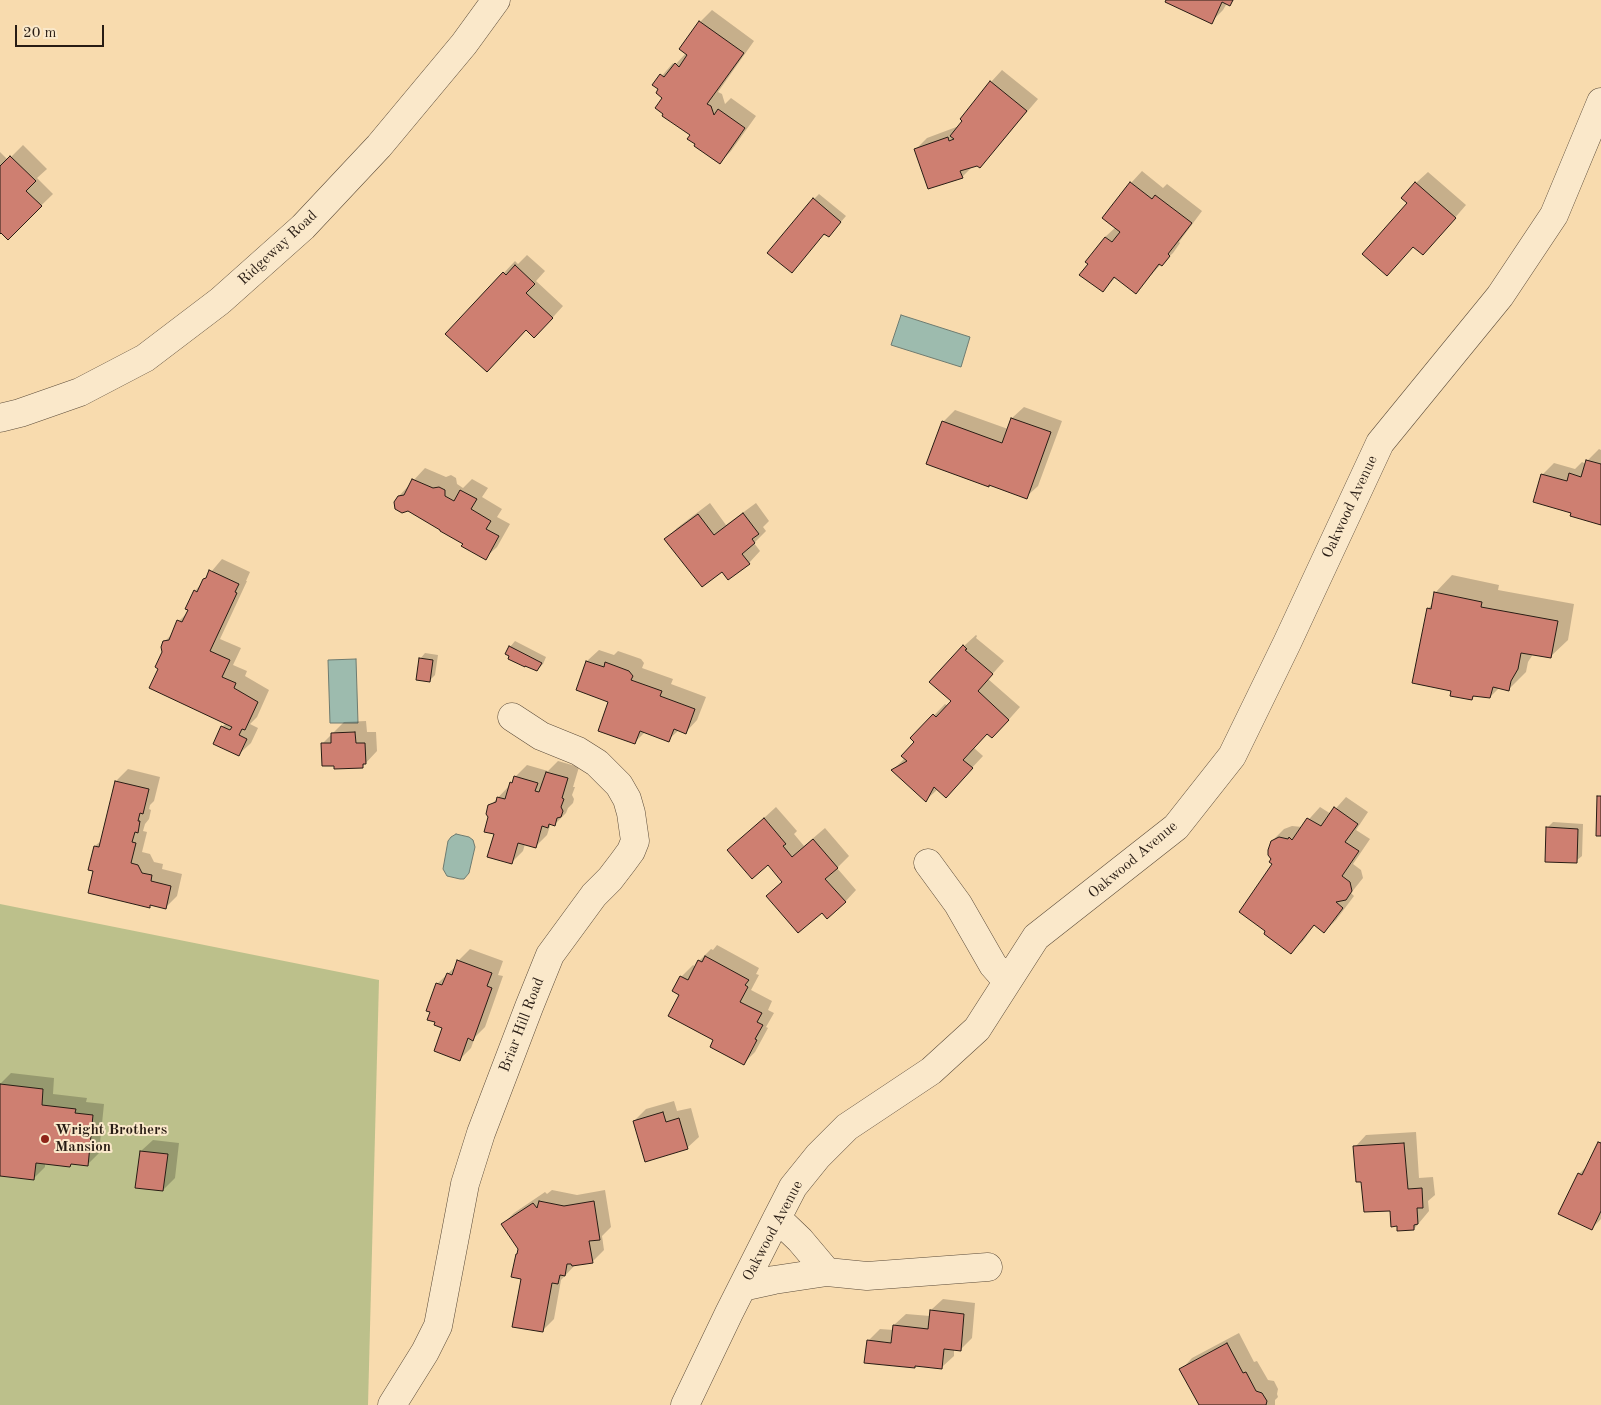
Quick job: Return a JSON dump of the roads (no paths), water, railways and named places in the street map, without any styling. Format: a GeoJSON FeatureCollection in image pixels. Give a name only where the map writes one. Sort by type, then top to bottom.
{"type":"FeatureCollection","features":[{"type":"Feature","properties":{"kind":"street","name":"Ridgeway Road"},"geometry":{"type":"LineString","coordinates":[[0,418],[80,392],[145,358],[220,301],[303,227],[379,146],[464,44],[496,0]]}},
{"type":"Feature","properties":{"kind":"street","name":"Oakwood Avenue"},"geometry":{"type":"LineString","coordinates":[[685,1405],[794,1186],[818,1156],[847,1127],[931,1071],[971,1035],[977,1029],[1036,937],[1176,827],[1232,756],[1288,643],[1380,443],[1500,296],[1554,215],[1601,102]]}},
{"type":"Feature","properties":{"kind":"street","name":"Briar Hill Road"},"geometry":{"type":"LineString","coordinates":[[392,1405],[425,1352],[438,1326],[465,1184],[481,1133],[550,955],[594,895],[623,862],[635,841],[632,813],[627,799],[619,785],[598,763],[578,751],[541,736],[512,717]]}},
{"type":"Feature","properties":{"kind":"street"},"geometry":{"type":"LineString","coordinates":[[928,863],[958,904],[993,965],[1008,982]]}},
{"type":"Feature","properties":{"kind":"street"},"geometry":{"type":"LineString","coordinates":[[777,1218],[800,1240],[827,1272]]}},
{"type":"Feature","properties":{"kind":"street"},"geometry":{"type":"LineString","coordinates":[[742,1288],[774,1280],[827,1272],[867,1276],[988,1267]]}},
{"type":"Feature","properties":{"kind":"place","name":"Wright Brothers Mansion"},"geometry":{"type":"Point","coordinates":[45,1139]}}]}
